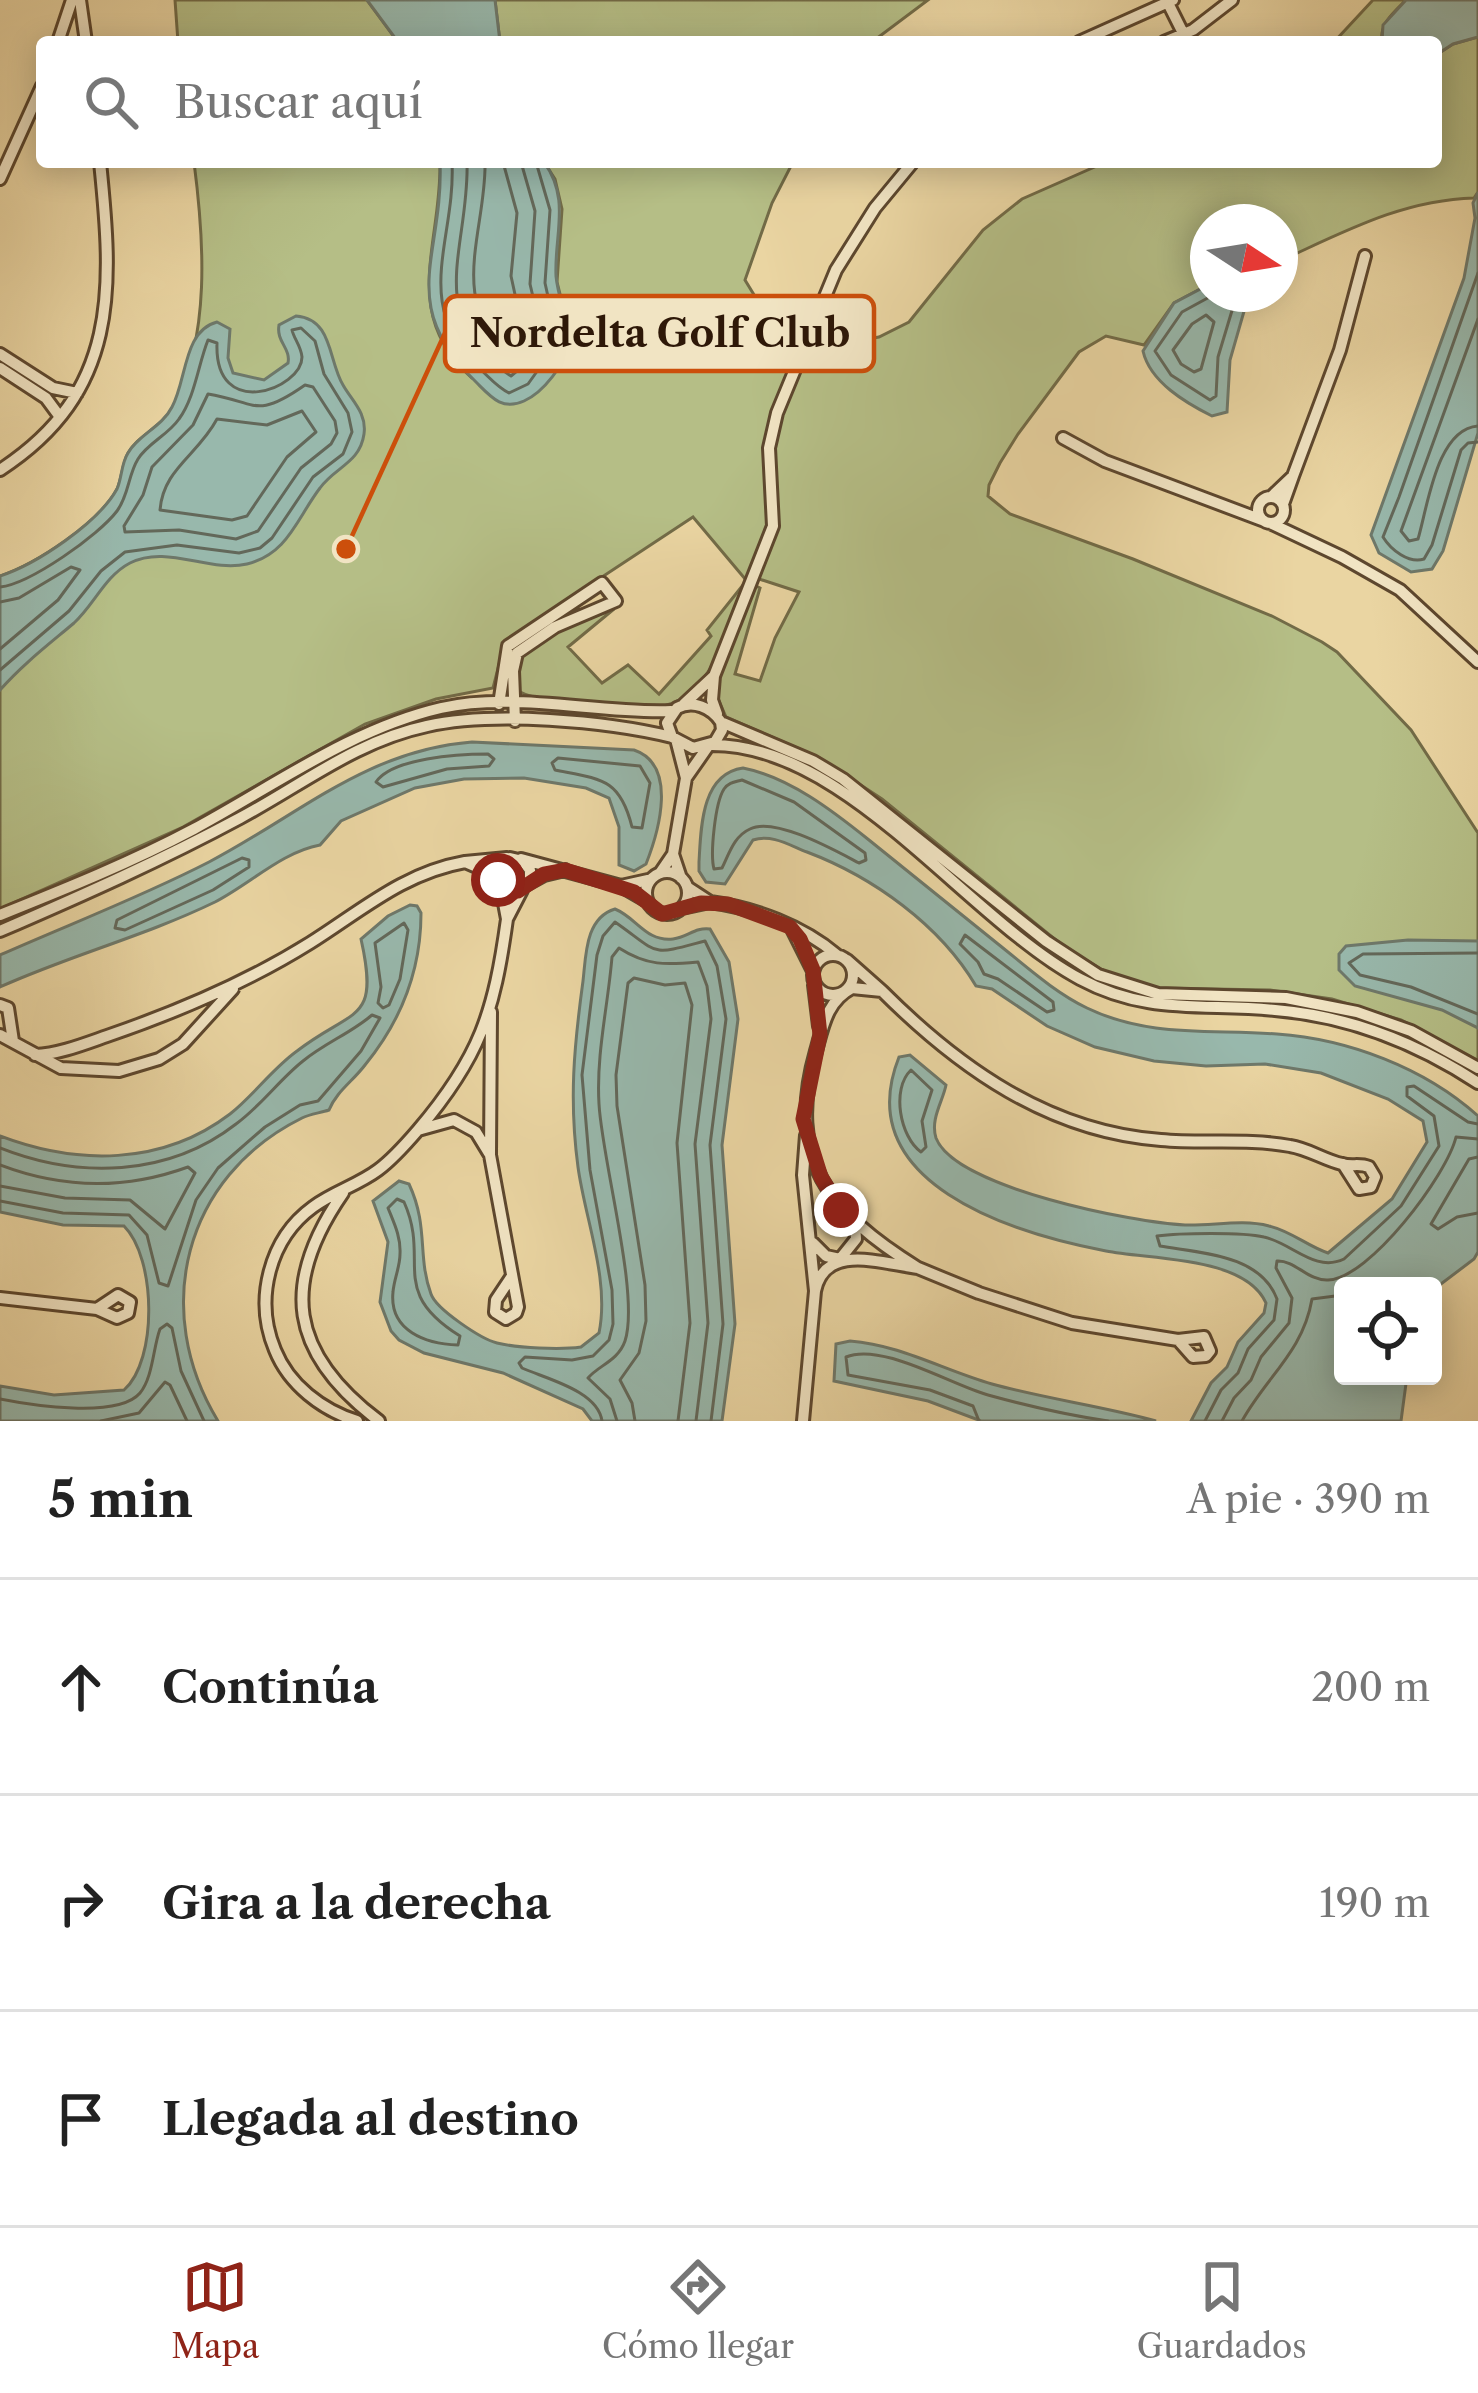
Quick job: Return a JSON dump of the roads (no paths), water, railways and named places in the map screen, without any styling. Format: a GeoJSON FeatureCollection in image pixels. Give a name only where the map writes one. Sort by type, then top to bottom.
{"type":"FeatureCollection","features":[{"type":"Feature","properties":{"kind":"street"},"geometry":{"type":"LineString","coordinates":[[61,36],[76,0]]}},
{"type":"Feature","properties":{"kind":"street"},"geometry":{"type":"LineString","coordinates":[[76,0],[85,36]]}},
{"type":"Feature","properties":{"kind":"street"},"geometry":{"type":"LineString","coordinates":[[1181,36],[1232,0]]}},
{"type":"Feature","properties":{"kind":"street"},"geometry":{"type":"LineString","coordinates":[[1092,36],[1171,1],[1184,35]]}},
{"type":"Feature","properties":{"kind":"street"},"geometry":{"type":"LineString","coordinates":[[0,178],[36,101]]}},
{"type":"Feature","properties":{"kind":"street"},"geometry":{"type":"LineString","coordinates":[[28,120],[36,115]]}},
{"type":"Feature","properties":{"kind":"street"},"geometry":{"type":"LineString","coordinates":[[0,470],[60,417],[95,352],[110,274],[101,168]]}},
{"type":"Feature","properties":{"kind":"street"},"geometry":{"type":"LineString","coordinates":[[686,778],[720,736],[712,700],[714,676],[773,526],[770,448],[777,413],[836,271],[875,208],[908,168]]}},
{"type":"Feature","properties":{"kind":"street"},"geometry":{"type":"LineString","coordinates":[[1266,522],[1279,521],[1340,350],[1365,256]]}},
{"type":"Feature","properties":{"kind":"street"},"geometry":{"type":"LineString","coordinates":[[0,355],[50,393],[60,417]]}},
{"type":"Feature","properties":{"kind":"street"},"geometry":{"type":"LineString","coordinates":[[0,368],[50,393],[76,393]]}},
{"type":"Feature","properties":{"kind":"street"},"geometry":{"type":"LineString","coordinates":[[1063,438],[1105,461],[1266,522],[1358,565],[1400,590],[1478,656]]}},
{"type":"Feature","properties":{"kind":"street"},"geometry":{"type":"LineString","coordinates":[[1266,522],[1258,508],[1293,476]]}},
{"type":"Feature","properties":{"kind":"street"},"geometry":{"type":"LineString","coordinates":[[1222,506],[1245,506],[1267,498],[1284,507],[1292,529],[1307,542]]}},
{"type":"Feature","properties":{"kind":"street"},"geometry":{"type":"LineString","coordinates":[[498,720],[508,646],[602,583],[616,601],[517,653],[515,721]]}},
{"type":"Feature","properties":{"kind":"street"},"geometry":{"type":"LineString","coordinates":[[572,603],[579,617]]}},
{"type":"Feature","properties":{"kind":"street"},"geometry":{"type":"LineString","coordinates":[[0,915],[190,832],[362,734],[446,707],[499,703],[671,711],[714,676]]}},
{"type":"Feature","properties":{"kind":"street"},"geometry":{"type":"LineString","coordinates":[[684,704],[699,705],[720,720],[843,778],[1046,941],[1098,975],[1158,994],[1286,998],[1357,1012],[1424,1037],[1478,1068]]}},
{"type":"Feature","properties":{"kind":"street"},"geometry":{"type":"LineString","coordinates":[[671,711],[667,723],[686,767],[674,854],[687,898],[682,908]]}},
{"type":"Feature","properties":{"kind":"street"},"geometry":{"type":"LineString","coordinates":[[0,931],[174,853],[366,746],[427,726],[498,720],[636,730],[693,748],[732,745],[760,751],[834,788],[1052,962],[1092,985],[1126,999],[1162,1006],[1274,1010],[1330,1018],[1400,1041],[1478,1083]]}},
{"type":"Feature","properties":{"kind":"street"},"geometry":{"type":"LineString","coordinates":[[647,901],[646,889],[674,854]]}},
{"type":"Feature","properties":{"kind":"street"},"geometry":{"type":"LineString","coordinates":[[507,919],[499,880],[502,863],[514,858]]}},
{"type":"Feature","properties":{"kind":"street"},"geometry":{"type":"LineString","coordinates":[[512,1276],[490,1155],[489,1081],[491,1012],[507,919],[530,870],[514,858]]}},
{"type":"Feature","properties":{"kind":"street"},"geometry":{"type":"LineString","coordinates":[[35,1055],[146,1023],[239,982],[309,943],[388,889],[438,867],[514,858],[621,886],[662,914],[710,902],[750,910],[804,931],[842,957],[958,1061],[1011,1095],[1062,1117],[1108,1132],[1159,1140],[1289,1145],[1343,1164]]}},
{"type":"Feature","properties":{"kind":"street"},"geometry":{"type":"LineString","coordinates":[[465,862],[513,892],[565,870]]}},
{"type":"Feature","properties":{"kind":"street"},"geometry":{"type":"LineString","coordinates":[[621,886],[656,876],[684,882],[710,902]]}},
{"type":"Feature","properties":{"kind":"street"},"geometry":{"type":"LineString","coordinates":[[790,927],[808,954],[820,1035]]}},
{"type":"Feature","properties":{"kind":"street"},"geometry":{"type":"LineString","coordinates":[[813,976],[825,956],[842,957]]}},
{"type":"Feature","properties":{"kind":"street"},"geometry":{"type":"LineString","coordinates":[[842,957],[853,976],[832,1003],[820,1035],[806,1091],[806,1135],[821,1177],[841,1210],[918,1268]]}},
{"type":"Feature","properties":{"kind":"street"},"geometry":{"type":"LineString","coordinates":[[813,976],[826,994],[861,987],[882,991]]}},
{"type":"Feature","properties":{"kind":"street"},"geometry":{"type":"LineString","coordinates":[[0,1035],[79,1072],[142,1066],[183,1044],[239,982]]}},
{"type":"Feature","properties":{"kind":"street"},"geometry":{"type":"LineString","coordinates":[[0,1005],[11,1015],[13,1041]]}},
{"type":"Feature","properties":{"kind":"street"},"geometry":{"type":"LineString","coordinates":[[357,1421],[300,1388],[276,1354],[266,1315],[266,1289],[278,1247],[305,1214],[380,1169],[418,1130],[446,1098],[491,1012]]}},
{"type":"Feature","properties":{"kind":"street"},"geometry":{"type":"LineString","coordinates":[[461,1073],[475,1072],[489,1081]]}},
{"type":"Feature","properties":{"kind":"street"},"geometry":{"type":"LineString","coordinates":[[446,1098],[447,1114],[470,1126],[490,1155]]}},
{"type":"Feature","properties":{"kind":"street"},"geometry":{"type":"LineString","coordinates":[[470,1126],[482,1120],[489,1108]]}},
{"type":"Feature","properties":{"kind":"street"},"geometry":{"type":"LineString","coordinates":[[418,1130],[454,1120]]}},
{"type":"Feature","properties":{"kind":"street"},"geometry":{"type":"LineString","coordinates":[[803,1421],[814,1292],[803,1174],[806,1135]]}},
{"type":"Feature","properties":{"kind":"street"},"geometry":{"type":"LineString","coordinates":[[345,1191],[307,1256],[303,1314],[327,1371],[380,1421]]}},
{"type":"Feature","properties":{"kind":"street"},"geometry":{"type":"LineString","coordinates":[[809,1224],[820,1207],[841,1210]]}},
{"type":"Feature","properties":{"kind":"street"},"geometry":{"type":"LineString","coordinates":[[814,1292],[823,1269],[840,1259],[856,1239],[854,1223]]}},
{"type":"Feature","properties":{"kind":"street"},"geometry":{"type":"LineString","coordinates":[[811,1240],[818,1251],[840,1259],[918,1268],[1072,1323],[1178,1340]]}},
{"type":"Feature","properties":{"kind":"street"},"geometry":{"type":"LineString","coordinates":[[278,1247],[296,1246],[307,1256]]}},
{"type":"Feature","properties":{"kind":"street"},"geometry":{"type":"LineString","coordinates":[[0,1298],[97,1309]]}},
{"type":"Feature","properties":{"kind":"street"},"geometry":{"type":"LineString","coordinates":[[300,1388],[320,1388],[327,1371]]}},
{"type":"Feature","properties":{"kind":"water"},"geometry":{"type":"Polygon","coordinates":[[[367,0],[495,0],[499,36],[394,36],[367,0]]]}},
{"type":"Feature","properties":{"kind":"water"},"geometry":{"type":"Polygon","coordinates":[[[1406,0],[1478,0],[1478,37],[1442,51],[1442,36],[1382,36],[1383,25],[1406,0]]]}},
{"type":"Feature","properties":{"kind":"water"},"geometry":{"type":"Polygon","coordinates":[[[440,168],[547,168],[552,176],[559,204],[556,276],[570,343],[546,384],[516,404],[497,401],[487,393],[451,353],[437,327],[429,278],[440,168]]]}},
{"type":"Feature","properties":{"kind":"water"},"geometry":{"type":"Polygon","coordinates":[[[1478,192],[1478,433],[1443,551],[1432,569],[1411,572],[1379,553],[1371,535],[1464,278],[1478,192]]]}},
{"type":"Feature","properties":{"kind":"water"},"geometry":{"type":"Polygon","coordinates":[[[1190,295],[1190,312],[1244,312],[1230,360],[1227,412],[1212,416],[1181,398],[1147,362],[1143,351],[1174,303],[1190,295]]]}},
{"type":"Feature","properties":{"kind":"water"},"geometry":{"type":"Polygon","coordinates":[[[296,316],[308,319],[323,333],[338,375],[361,413],[364,434],[358,452],[326,481],[272,552],[233,566],[159,556],[130,563],[74,623],[0,690],[0,576],[65,541],[108,502],[128,453],[172,407],[192,346],[206,327],[217,322],[230,329],[228,358],[233,373],[264,380],[288,363],[279,325],[296,316]]]}},
{"type":"Feature","properties":{"kind":"water"},"geometry":{"type":"Polygon","coordinates":[[[472,742],[634,750],[648,758],[661,784],[661,800],[646,864],[634,871],[619,865],[619,827],[609,798],[586,788],[524,778],[464,779],[415,788],[341,821],[320,845],[279,861],[215,902],[0,987],[0,955],[209,862],[366,771],[434,748],[472,742]]]}},
{"type":"Feature","properties":{"kind":"water"},"geometry":{"type":"Polygon","coordinates":[[[743,768],[760,772],[825,807],[1041,979],[1087,1008],[1157,1028],[1277,1034],[1358,1049],[1410,1070],[1478,1116],[1478,1252],[1474,1259],[1442,1283],[1442,1277],[1334,1277],[1334,1385],[1406,1385],[1401,1421],[1191,1421],[1238,1342],[1264,1313],[1266,1303],[1255,1288],[1218,1268],[1068,1243],[986,1215],[948,1194],[918,1169],[897,1138],[890,1101],[899,1057],[910,1055],[946,1085],[936,1117],[936,1138],[950,1156],[976,1172],[1049,1200],[1128,1218],[1185,1225],[1269,1226],[1328,1253],[1392,1199],[1427,1142],[1423,1121],[1388,1099],[1321,1073],[1265,1064],[1154,1061],[1095,1047],[1047,1026],[992,989],[976,986],[944,943],[880,889],[780,841],[753,840],[725,884],[706,882],[699,862],[706,804],[729,772],[743,768]]]}},
{"type":"Feature","properties":{"kind":"water"},"geometry":{"type":"Polygon","coordinates":[[[410,905],[421,913],[417,955],[389,1031],[329,1110],[302,1118],[261,1143],[229,1175],[205,1211],[190,1250],[184,1292],[186,1336],[197,1379],[218,1421],[0,1421],[0,1386],[54,1395],[124,1390],[143,1356],[149,1309],[142,1261],[124,1226],[63,1225],[0,1212],[0,1136],[58,1152],[118,1155],[176,1143],[204,1131],[239,1107],[288,1058],[358,1010],[367,986],[361,939],[410,905]]]}},
{"type":"Feature","properties":{"kind":"water"},"geometry":{"type":"Polygon","coordinates":[[[615,909],[664,939],[710,929],[729,962],[738,1019],[722,1145],[735,1324],[722,1421],[592,1421],[583,1409],[503,1373],[424,1353],[399,1340],[380,1302],[388,1242],[373,1201],[399,1181],[409,1184],[415,1200],[431,1294],[450,1315],[490,1340],[516,1346],[581,1347],[599,1333],[601,1292],[578,1167],[574,1074],[589,939],[598,921],[615,909]]]}},
{"type":"Feature","properties":{"kind":"water"},"geometry":{"type":"Polygon","coordinates":[[[1408,940],[1478,941],[1478,1028],[1442,1010],[1355,986],[1339,970],[1339,954],[1346,946],[1408,940]]]}},
{"type":"Feature","properties":{"kind":"water"},"geometry":{"type":"Polygon","coordinates":[[[850,1341],[904,1353],[992,1384],[1156,1421],[981,1421],[928,1401],[834,1381],[836,1344],[850,1341]]]}},
{"type":"Feature","properties":{"kind":"place","name":"Nordelta Golf Club"},"geometry":{"type":"Point","coordinates":[346,549]}}]}
